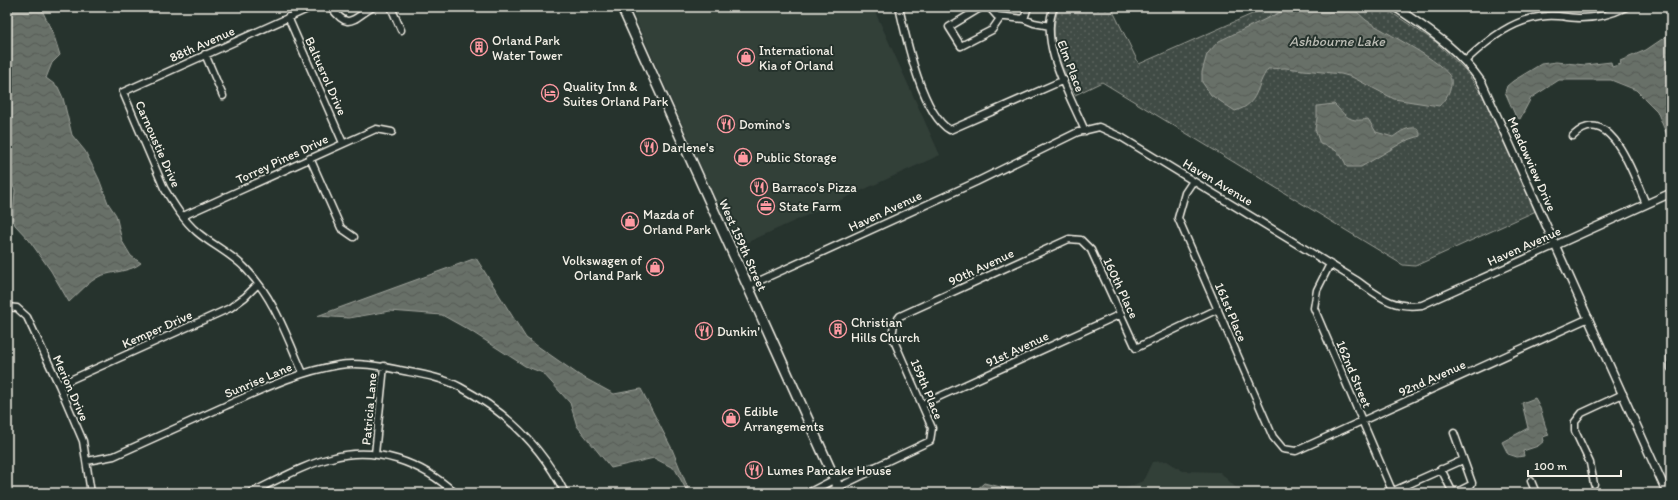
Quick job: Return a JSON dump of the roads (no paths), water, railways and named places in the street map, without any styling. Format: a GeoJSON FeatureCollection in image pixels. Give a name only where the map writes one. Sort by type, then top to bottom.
{"type":"FeatureCollection","features":[{"type":"Feature","properties":{"kind":"main road","name":"West 159th Street"},"geometry":{"type":"LineString","coordinates":[[622,7],[838,487]]}},
{"type":"Feature","properties":{"kind":"street","name":"88th Avenue"},"geometry":{"type":"LineString","coordinates":[[124,92],[205,54],[312,7]]}},
{"type":"Feature","properties":{"kind":"street"},"geometry":{"type":"LineString","coordinates":[[331,7],[340,18],[348,22],[356,20],[373,7]]}},
{"type":"Feature","properties":{"kind":"street"},"geometry":{"type":"LineString","coordinates":[[391,7],[401,30]]}},
{"type":"Feature","properties":{"kind":"street"},"geometry":{"type":"LineString","coordinates":[[899,7],[911,60],[925,95],[942,126],[950,130],[1064,80]]}},
{"type":"Feature","properties":{"kind":"street"},"geometry":{"type":"LineString","coordinates":[[982,7],[949,26],[961,46],[992,30],[1001,17]]}},
{"type":"Feature","properties":{"kind":"street"},"geometry":{"type":"LineString","coordinates":[[989,7],[997,16],[1024,19],[1034,23],[1050,26]]}},
{"type":"Feature","properties":{"kind":"street"},"geometry":{"type":"LineString","coordinates":[[1024,19],[1028,7]]}},
{"type":"Feature","properties":{"kind":"street","name":"Elm Place"},"geometry":{"type":"LineString","coordinates":[[1054,7],[1048,33],[1051,50],[1086,131]]}},
{"type":"Feature","properties":{"kind":"street","name":"Meadowview Drive"},"geometry":{"type":"LineString","coordinates":[[1395,7],[1448,44],[1465,60],[1482,83],[1667,493]]}},
{"type":"Feature","properties":{"kind":"street"},"geometry":{"type":"LineString","coordinates":[[1465,60],[1494,35],[1528,19],[1554,15],[1592,18],[1622,8]]}},
{"type":"Feature","properties":{"kind":"street","name":"Baltusrol Drive"},"geometry":{"type":"LineString","coordinates":[[288,17],[343,143]]}},
{"type":"Feature","properties":{"kind":"street"},"geometry":{"type":"LineString","coordinates":[[205,54],[223,96]]}},
{"type":"Feature","properties":{"kind":"street","name":"Carnoustie Drive"},"geometry":{"type":"LineString","coordinates":[[124,92],[164,188],[183,216],[196,231],[245,268],[258,284],[273,306],[303,373]]}},
{"type":"Feature","properties":{"kind":"street","name":"Haven Avenue"},"geometry":{"type":"LineString","coordinates":[[748,286],[1086,131],[1099,127],[1121,137],[1330,264],[1384,299],[1402,306],[1411,306],[1431,301],[1671,192]]}},
{"type":"Feature","properties":{"kind":"street"},"geometry":{"type":"LineString","coordinates":[[1573,136],[1584,128],[1594,127],[1601,128],[1613,135],[1619,144],[1646,204]]}},
{"type":"Feature","properties":{"kind":"street","name":"Torrey Pines Drive"},"geometry":{"type":"LineString","coordinates":[[183,216],[376,128],[392,132]]}},
{"type":"Feature","properties":{"kind":"street"},"geometry":{"type":"LineString","coordinates":[[310,158],[341,228],[354,237]]}},
{"type":"Feature","properties":{"kind":"street","name":"161st Place"},"geometry":{"type":"LineString","coordinates":[[1193,181],[1185,193],[1178,218],[1273,437],[1283,449]]}},
{"type":"Feature","properties":{"kind":"street","name":"90th Avenue"},"geometry":{"type":"LineString","coordinates":[[894,324],[900,316],[1069,239],[1081,240]]}},
{"type":"Feature","properties":{"kind":"street","name":"160th Place"},"geometry":{"type":"LineString","coordinates":[[1081,240],[1091,250],[1136,348],[1218,309]]}},
{"type":"Feature","properties":{"kind":"street","name":"162nd Street"},"geometry":{"type":"LineString","coordinates":[[1330,264],[1317,290],[1314,308],[1391,492]]}},
{"type":"Feature","properties":{"kind":"street","name":"Kemper Drive"},"geometry":{"type":"LineString","coordinates":[[59,385],[230,308],[245,297],[258,284]]}},
{"type":"Feature","properties":{"kind":"street","name":"Merion Drive"},"geometry":{"type":"LineString","coordinates":[[7,307],[17,308],[27,317],[59,385],[84,441],[91,493]]}},
{"type":"Feature","properties":{"kind":"street","name":"91st Avenue"},"geometry":{"type":"LineString","coordinates":[[923,404],[1121,314]]}},
{"type":"Feature","properties":{"kind":"street","name":"92nd Avenue"},"geometry":{"type":"LineString","coordinates":[[1283,449],[1296,451],[1589,318]]}},
{"type":"Feature","properties":{"kind":"street","name":"159th Place"},"geometry":{"type":"LineString","coordinates":[[877,466],[930,441],[932,428],[923,404],[892,336],[894,324]]}},
{"type":"Feature","properties":{"kind":"street"},"geometry":{"type":"LineString","coordinates":[[1671,339],[1671,368]]}},
{"type":"Feature","properties":{"kind":"street","name":"Sunrise Lane"},"geometry":{"type":"LineString","coordinates":[[87,461],[114,456],[274,383],[303,373],[340,364],[384,366],[425,375],[459,386],[491,407],[519,429],[539,451],[556,476],[565,493]]}},
{"type":"Feature","properties":{"kind":"street","name":"Patricia Lane"},"geometry":{"type":"LineString","coordinates":[[376,454],[384,366]]}},
{"type":"Feature","properties":{"kind":"street"},"geometry":{"type":"LineString","coordinates":[[1594,484],[1590,463],[1575,431],[1574,422],[1582,413],[1622,394]]}},
{"type":"Feature","properties":{"kind":"street"},"geometry":{"type":"LineString","coordinates":[[1441,470],[1452,491],[1459,491],[1472,483],[1462,460],[1454,433]]}},
{"type":"Feature","properties":{"kind":"street"},"geometry":{"type":"LineString","coordinates":[[250,493],[322,460],[333,457],[376,454],[412,463],[443,483],[455,493]]}},
{"type":"Feature","properties":{"kind":"street"},"geometry":{"type":"LineString","coordinates":[[1391,492],[1462,460]]}},
{"type":"Feature","properties":{"kind":"street"},"geometry":{"type":"LineString","coordinates":[[808,493],[838,487],[877,466]]}},
{"type":"Feature","properties":{"kind":"street"},"geometry":{"type":"LineString","coordinates":[[826,493],[874,470],[877,466]]}},
{"type":"Feature","properties":{"kind":"street"},"geometry":{"type":"LineString","coordinates":[[1531,481],[1536,493]]}},
{"type":"Feature","properties":{"kind":"water","name":"Ashbourne Lake"},"geometry":{"type":"Polygon","coordinates":[[[1345,6],[1356,11],[1366,20],[1426,56],[1447,72],[1451,79],[1451,87],[1444,101],[1439,106],[1394,99],[1352,77],[1341,74],[1285,68],[1268,69],[1253,99],[1243,108],[1235,111],[1211,95],[1202,82],[1202,72],[1207,54],[1219,41],[1291,7],[1345,6]]]}},
{"type":"Feature","properties":{"kind":"water"},"geometry":{"type":"Polygon","coordinates":[[[7,7],[40,7],[42,10],[54,36],[60,55],[52,63],[46,78],[58,87],[63,98],[72,135],[85,151],[99,179],[108,203],[116,215],[122,241],[131,256],[141,263],[127,270],[105,274],[96,278],[69,302],[51,271],[29,240],[15,225],[13,219],[15,190],[7,174],[7,7]]]}},
{"type":"Feature","properties":{"kind":"water"},"geometry":{"type":"Polygon","coordinates":[[[1671,33],[1671,145],[1657,111],[1636,90],[1611,80],[1559,80],[1531,98],[1520,119],[1516,117],[1505,92],[1507,86],[1541,64],[1556,62],[1585,65],[1611,62],[1612,67],[1621,64],[1620,61],[1646,50],[1671,33]]]}},
{"type":"Feature","properties":{"kind":"water"},"geometry":{"type":"Polygon","coordinates":[[[1334,104],[1348,118],[1356,120],[1368,119],[1376,132],[1393,137],[1404,130],[1417,128],[1420,136],[1405,141],[1361,167],[1347,167],[1340,155],[1334,149],[1320,144],[1315,129],[1317,106],[1334,104]]]}},
{"type":"Feature","properties":{"kind":"water"},"geometry":{"type":"Polygon","coordinates":[[[476,258],[526,338],[579,375],[614,394],[641,389],[672,449],[690,493],[688,493],[675,469],[654,458],[611,468],[577,426],[570,403],[543,373],[525,366],[469,330],[442,315],[390,311],[349,318],[317,316],[476,258]]]}},
{"type":"Feature","properties":{"kind":"water"},"geometry":{"type":"Polygon","coordinates":[[[1535,398],[1549,435],[1543,437],[1544,441],[1538,446],[1523,451],[1524,456],[1517,457],[1508,454],[1502,442],[1528,428],[1522,403],[1535,398]]]}},
{"type":"Feature","properties":{"kind":"water"},"geometry":{"type":"Polygon","coordinates":[[[984,483],[1025,493],[973,493],[984,483]]]}},
{"type":"Feature","properties":{"kind":"place","name":"Orland Park Water Tower"},"geometry":{"type":"Point","coordinates":[479,47]}},
{"type":"Feature","properties":{"kind":"place","name":"International Kia of Orland"},"geometry":{"type":"Point","coordinates":[746,57]}},
{"type":"Feature","properties":{"kind":"place","name":"Quality Inn & Suites Orland Park"},"geometry":{"type":"Point","coordinates":[550,93]}},
{"type":"Feature","properties":{"kind":"place","name":"Domino's"},"geometry":{"type":"Point","coordinates":[726,124]}},
{"type":"Feature","properties":{"kind":"place","name":"Darlene's"},"geometry":{"type":"Point","coordinates":[649,147]}},
{"type":"Feature","properties":{"kind":"place","name":"Public Storage"},"geometry":{"type":"Point","coordinates":[743,157]}},
{"type":"Feature","properties":{"kind":"place","name":"Barraco's Pizza"},"geometry":{"type":"Point","coordinates":[759,187]}},
{"type":"Feature","properties":{"kind":"place","name":"State Farm"},"geometry":{"type":"Point","coordinates":[766,206]}},
{"type":"Feature","properties":{"kind":"place","name":"Mazda of Orland Park"},"geometry":{"type":"Point","coordinates":[630,221]}},
{"type":"Feature","properties":{"kind":"place","name":"Volkswagen of Orland Park"},"geometry":{"type":"Point","coordinates":[655,267]}},
{"type":"Feature","properties":{"kind":"place","name":"Christian Hills Church"},"geometry":{"type":"Point","coordinates":[838,329]}},
{"type":"Feature","properties":{"kind":"place","name":"Dunkin'"},"geometry":{"type":"Point","coordinates":[704,331]}},
{"type":"Feature","properties":{"kind":"place","name":"Edible Arrangements"},"geometry":{"type":"Point","coordinates":[731,418]}},
{"type":"Feature","properties":{"kind":"place","name":"Lumes Pancake House"},"geometry":{"type":"Point","coordinates":[754,470]}}]}
